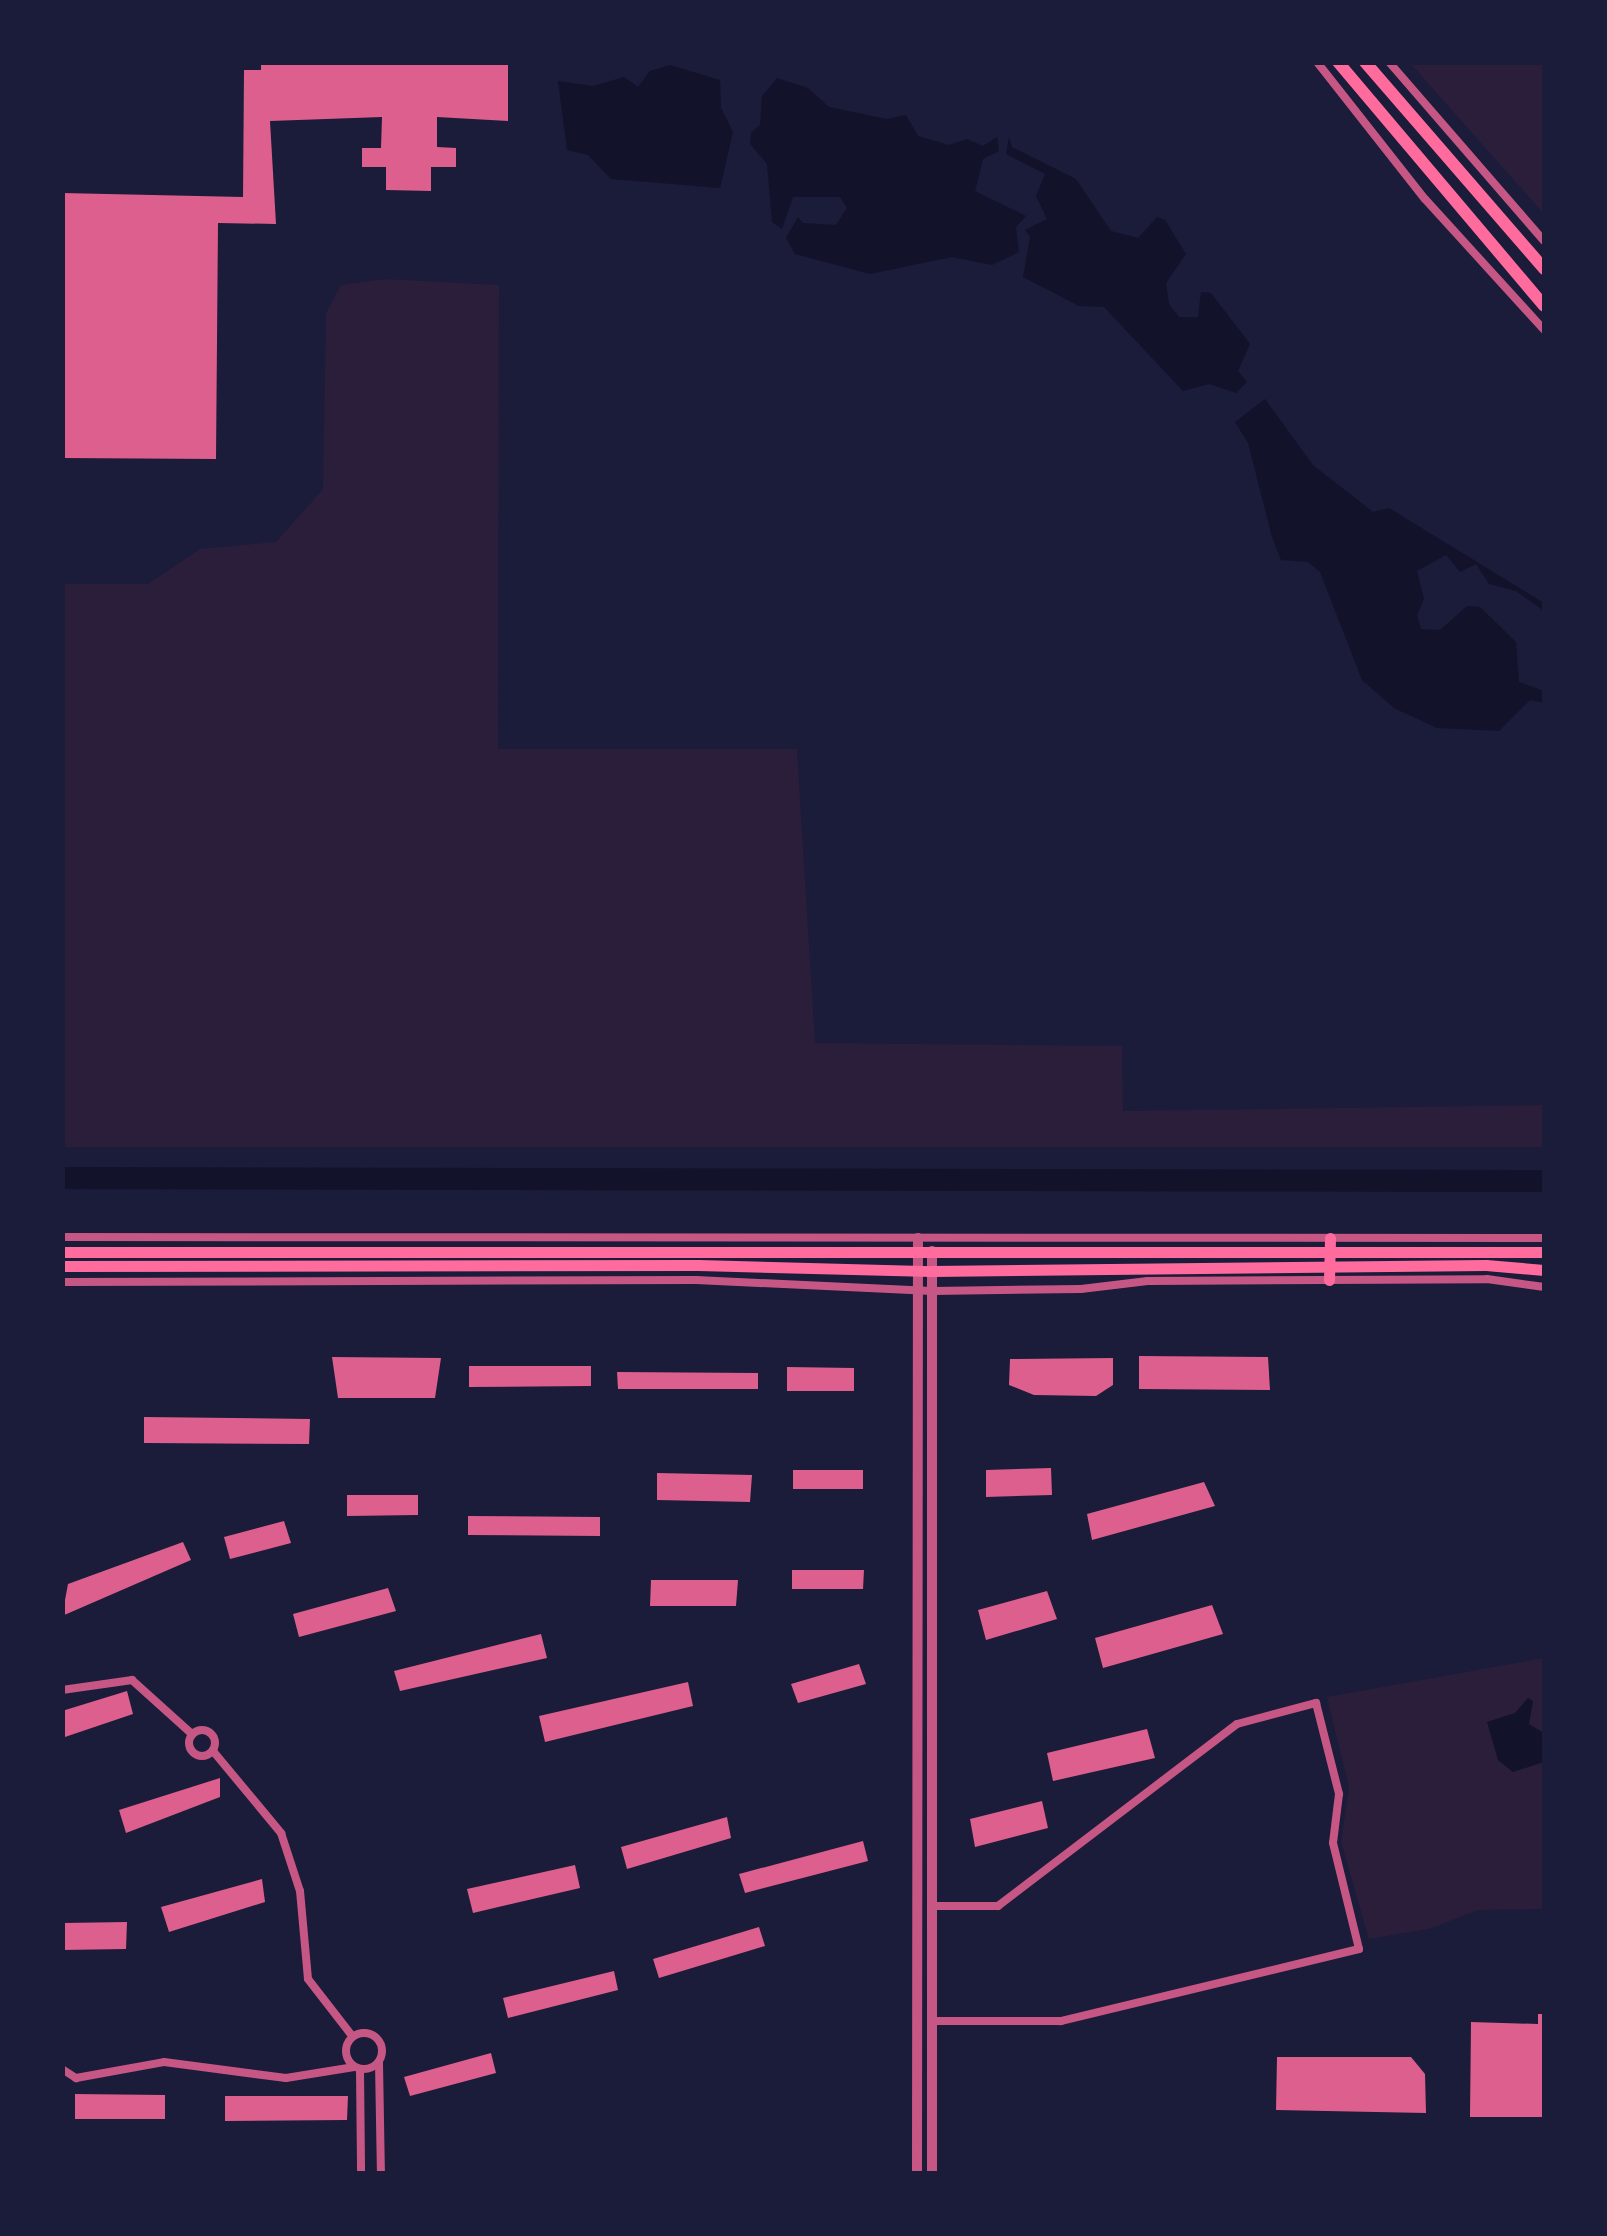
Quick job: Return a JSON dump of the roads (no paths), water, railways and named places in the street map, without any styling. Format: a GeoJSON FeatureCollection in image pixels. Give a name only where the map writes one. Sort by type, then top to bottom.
{"type":"FeatureCollection","features":[{"type":"Feature","properties":{"kind":"main road"},"geometry":{"type":"LineString","coordinates":[[1338,62],[1544,306]]}},
{"type":"Feature","properties":{"kind":"main road"},"geometry":{"type":"LineString","coordinates":[[1365,62],[1544,269]]}},
{"type":"Feature","properties":{"kind":"main road"},"geometry":{"type":"LineString","coordinates":[[62,1252],[918,1244],[932,1251],[1544,1252]]}},
{"type":"Feature","properties":{"kind":"main road"},"geometry":{"type":"LineString","coordinates":[[1329,1280],[1330,1252]]}},
{"type":"Feature","properties":{"kind":"main road"},"geometry":{"type":"LineString","coordinates":[[62,1266],[698,1265],[925,1272],[1330,1252],[1544,1270]]}},
{"type":"Feature","properties":{"kind":"street"},"geometry":{"type":"LineString","coordinates":[[1317,62],[1425,199],[1544,330]]}},
{"type":"Feature","properties":{"kind":"street"},"geometry":{"type":"LineString","coordinates":[[1389,62],[1544,241]]}},
{"type":"Feature","properties":{"kind":"street"},"geometry":{"type":"LineString","coordinates":[[62,1237],[918,1244],[1330,1252],[1544,1238]]}},
{"type":"Feature","properties":{"kind":"street"},"geometry":{"type":"LineString","coordinates":[[918,1244],[932,1290],[932,2174]]}},
{"type":"Feature","properties":{"kind":"street"},"geometry":{"type":"LineString","coordinates":[[917,2174],[918,1290],[932,1251]]}},
{"type":"Feature","properties":{"kind":"street"},"geometry":{"type":"LineString","coordinates":[[62,1282],[696,1280],[932,1290],[1486,1279],[1544,1287]]}},
{"type":"Feature","properties":{"kind":"street"},"geometry":{"type":"LineString","coordinates":[[62,1690],[132,1680],[192,1734],[212,1734],[213,1751],[281,1834],[298,1878],[308,1979],[353,2036]]}},
{"type":"Feature","properties":{"kind":"street"},"geometry":{"type":"LineString","coordinates":[[931,1906],[998,1906],[1237,1724],[1316,1703],[1339,1794],[1333,1842],[1359,1948],[1061,2021],[932,2021]]}},
{"type":"Feature","properties":{"kind":"street"},"geometry":{"type":"LineString","coordinates":[[192,1734],[194,1753],[213,1751]]}},
{"type":"Feature","properties":{"kind":"street"},"geometry":{"type":"LineString","coordinates":[[353,2036],[375,2036],[382,2048],[381,2174]]}},
{"type":"Feature","properties":{"kind":"street"},"geometry":{"type":"LineString","coordinates":[[353,2036],[346,2057],[357,2068],[362,2174]]}},
{"type":"Feature","properties":{"kind":"street"},"geometry":{"type":"LineString","coordinates":[[62,2069],[76,2078],[164,2062],[286,2078],[379,2062]]}},
{"type":"Feature","properties":{"kind":"waterway"},"geometry":{"type":"LineString","coordinates":[[62,1178],[1544,1181]]}}]}
